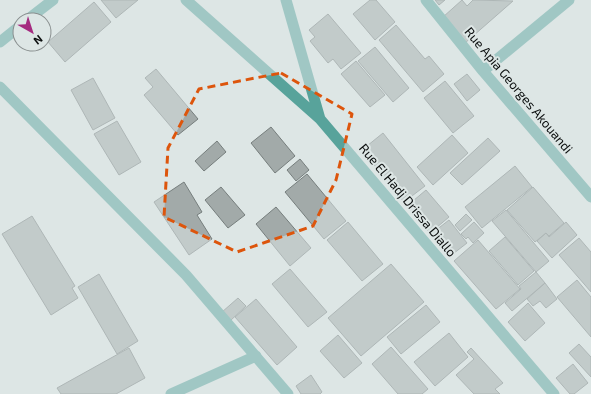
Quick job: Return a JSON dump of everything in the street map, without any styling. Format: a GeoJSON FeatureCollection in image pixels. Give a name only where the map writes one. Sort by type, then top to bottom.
{"type":"FeatureCollection","features":[{"type":"Feature","properties":{"kind":"street"},"geometry":{"type":"LineString","coordinates":[[37,12],[52,0]]}},
{"type":"Feature","properties":{"kind":"street"},"geometry":{"type":"LineString","coordinates":[[186,0],[320,119]]}},
{"type":"Feature","properties":{"kind":"street","name":"Rue El Hadj Drissa Diallo"},"geometry":{"type":"LineString","coordinates":[[286,0],[320,119],[554,394]]}},
{"type":"Feature","properties":{"kind":"street","name":"Rue Apia Georges Akouandi"},"geometry":{"type":"LineString","coordinates":[[426,0],[483,71],[591,197]]}},
{"type":"Feature","properties":{"kind":"street"},"geometry":{"type":"LineString","coordinates":[[483,71],[569,0]]}},
{"type":"Feature","properties":{"kind":"street"},"geometry":{"type":"LineString","coordinates":[[0,42],[12,32]]}},
{"type":"Feature","properties":{"kind":"street"},"geometry":{"type":"LineString","coordinates":[[0,87],[186,275],[288,394]]}},
{"type":"Feature","properties":{"kind":"street"},"geometry":{"type":"LineString","coordinates":[[171,394],[256,356]]}},
{"type":"Feature","properties":{"kind":"highlighted area"},"geometry":{"type":"Polygon","coordinates":[[[281,73],[352,114],[336,180],[313,226],[237,252],[164,217],[168,148],[199,89],[281,73]]]}},
{"type":"Feature","properties":{"kind":"building"},"geometry":{"type":"Polygon","coordinates":[[[101,0],[138,0],[116,18],[101,0]]]}},
{"type":"Feature","properties":{"kind":"building"},"geometry":{"type":"Polygon","coordinates":[[[370,0],[376,0],[395,22],[375,40],[353,14],[370,0]]]}},
{"type":"Feature","properties":{"kind":"building"},"geometry":{"type":"Polygon","coordinates":[[[435,0],[445,0],[439,5],[435,0]]]}},
{"type":"Feature","properties":{"kind":"building"},"geometry":{"type":"Polygon","coordinates":[[[462,0],[467,6],[473,0],[513,1],[465,43],[443,17],[462,0]]]}},
{"type":"Feature","properties":{"kind":"building"},"geometry":{"type":"Polygon","coordinates":[[[94,2],[111,22],[65,62],[52,47],[52,39],[94,2]]]}},
{"type":"Feature","properties":{"kind":"building"},"geometry":{"type":"Polygon","coordinates":[[[328,14],[361,53],[341,69],[333,59],[328,63],[310,41],[315,37],[309,30],[328,14]]]}},
{"type":"Feature","properties":{"kind":"building"},"geometry":{"type":"Polygon","coordinates":[[[396,25],[425,59],[429,56],[444,74],[423,92],[379,40],[396,25]]]}},
{"type":"Feature","properties":{"kind":"building"},"geometry":{"type":"Polygon","coordinates":[[[375,47],[409,88],[393,102],[358,61],[375,47]]]}},
{"type":"Feature","properties":{"kind":"building"},"geometry":{"type":"Polygon","coordinates":[[[356,61],[385,95],[370,107],[341,74],[356,61]]]}},
{"type":"Feature","properties":{"kind":"building"},"geometry":{"type":"Polygon","coordinates":[[[156,69],[198,119],[178,135],[144,95],[153,87],[145,78],[156,69]]]}},
{"type":"Feature","properties":{"kind":"building"},"geometry":{"type":"Polygon","coordinates":[[[467,74],[480,90],[467,101],[454,84],[467,74]]]}},
{"type":"Feature","properties":{"kind":"building"},"geometry":{"type":"Polygon","coordinates":[[[93,78],[115,118],[93,130],[71,90],[93,78]]]}},
{"type":"Feature","properties":{"kind":"building"},"geometry":{"type":"Polygon","coordinates":[[[445,81],[474,116],[453,133],[424,98],[445,81]]]}},
{"type":"Feature","properties":{"kind":"building"},"geometry":{"type":"Polygon","coordinates":[[[117,121],[141,162],[119,175],[94,134],[117,121]]]}},
{"type":"Feature","properties":{"kind":"building"},"geometry":{"type":"Polygon","coordinates":[[[271,127],[295,156],[275,173],[251,143],[271,127]]]}},
{"type":"Feature","properties":{"kind":"building"},"geometry":{"type":"Polygon","coordinates":[[[383,133],[425,186],[404,202],[362,150],[383,133]]]}},
{"type":"Feature","properties":{"kind":"building"},"geometry":{"type":"Polygon","coordinates":[[[452,135],[468,153],[433,185],[417,167],[452,135]]]}},
{"type":"Feature","properties":{"kind":"building"},"geometry":{"type":"Polygon","coordinates":[[[488,138],[500,151],[462,185],[450,173],[488,138]]]}},
{"type":"Feature","properties":{"kind":"building"},"geometry":{"type":"Polygon","coordinates":[[[217,141],[226,152],[204,171],[195,161],[217,141]]]}},
{"type":"Feature","properties":{"kind":"building"},"geometry":{"type":"Polygon","coordinates":[[[300,159],[309,170],[296,181],[287,170],[300,159]]]}},
{"type":"Feature","properties":{"kind":"building"},"geometry":{"type":"Polygon","coordinates":[[[515,166],[532,187],[482,228],[465,207],[515,166]]]}},
{"type":"Feature","properties":{"kind":"building"},"geometry":{"type":"Polygon","coordinates":[[[307,174],[346,221],[324,239],[285,192],[307,174]]]}},
{"type":"Feature","properties":{"kind":"building"},"geometry":{"type":"Polygon","coordinates":[[[184,182],[202,212],[197,215],[212,239],[189,255],[154,202],[184,182]]]}},
{"type":"Feature","properties":{"kind":"building"},"geometry":{"type":"Polygon","coordinates":[[[221,187],[245,215],[228,228],[205,200],[221,187]]]}},
{"type":"Feature","properties":{"kind":"building"},"geometry":{"type":"Polygon","coordinates":[[[533,187],[564,223],[549,236],[546,233],[535,242],[507,210],[533,187]]]}},
{"type":"Feature","properties":{"kind":"building"},"geometry":{"type":"Polygon","coordinates":[[[426,190],[449,217],[430,233],[407,206],[426,190]]]}},
{"type":"Feature","properties":{"kind":"building"},"geometry":{"type":"Polygon","coordinates":[[[276,207],[311,248],[290,266],[256,224],[276,207]]]}},
{"type":"Feature","properties":{"kind":"building"},"geometry":{"type":"Polygon","coordinates":[[[506,210],[549,261],[536,272],[492,221],[506,210]]]}},
{"type":"Feature","properties":{"kind":"building"},"geometry":{"type":"Polygon","coordinates":[[[466,214],[472,220],[460,231],[455,225],[466,214]]]}},
{"type":"Feature","properties":{"kind":"building"},"geometry":{"type":"Polygon","coordinates":[[[32,216],[75,286],[72,288],[78,298],[51,315],[2,234],[32,216]]]}},
{"type":"Feature","properties":{"kind":"building"},"geometry":{"type":"Polygon","coordinates":[[[449,220],[467,243],[449,257],[431,234],[449,220]]]}},
{"type":"Feature","properties":{"kind":"building"},"geometry":{"type":"Polygon","coordinates":[[[348,222],[383,264],[362,281],[327,240],[348,222]]]}},
{"type":"Feature","properties":{"kind":"building"},"geometry":{"type":"Polygon","coordinates":[[[474,222],[484,233],[473,243],[468,237],[466,239],[461,234],[474,222]]]}},
{"type":"Feature","properties":{"kind":"building"},"geometry":{"type":"Polygon","coordinates":[[[566,222],[577,235],[552,258],[537,241],[546,233],[549,237],[566,222]]]}},
{"type":"Feature","properties":{"kind":"building"},"geometry":{"type":"Polygon","coordinates":[[[505,237],[534,271],[518,285],[489,251],[505,237]]]}},
{"type":"Feature","properties":{"kind":"building"},"geometry":{"type":"Polygon","coordinates":[[[579,238],[591,252],[591,292],[559,255],[579,238]]]}},
{"type":"Feature","properties":{"kind":"building"},"geometry":{"type":"Polygon","coordinates":[[[478,240],[520,289],[496,309],[454,261],[478,240]]]}},
{"type":"Feature","properties":{"kind":"building"},"geometry":{"type":"Polygon","coordinates":[[[391,264],[424,302],[361,356],[328,318],[391,264]]]}},
{"type":"Feature","properties":{"kind":"building"},"geometry":{"type":"Polygon","coordinates":[[[290,269],[327,312],[308,327],[272,284],[290,269]]]}},
{"type":"Feature","properties":{"kind":"building"},"geometry":{"type":"Polygon","coordinates":[[[536,272],[545,283],[512,311],[505,303],[521,289],[519,286],[536,272]]]}},
{"type":"Feature","properties":{"kind":"building"},"geometry":{"type":"Polygon","coordinates":[[[99,274],[138,341],[117,354],[78,287],[99,274]]]}},
{"type":"Feature","properties":{"kind":"building"},"geometry":{"type":"Polygon","coordinates":[[[577,280],[591,297],[591,337],[557,297],[577,280]]]}},
{"type":"Feature","properties":{"kind":"building"},"geometry":{"type":"Polygon","coordinates":[[[545,283],[557,299],[546,308],[540,301],[533,306],[527,299],[545,283]]]}},
{"type":"Feature","properties":{"kind":"building"},"geometry":{"type":"Polygon","coordinates":[[[238,298],[246,306],[230,321],[222,312],[238,298]]]}},
{"type":"Feature","properties":{"kind":"building"},"geometry":{"type":"Polygon","coordinates":[[[256,299],[297,347],[277,365],[235,317],[256,299]]]}},
{"type":"Feature","properties":{"kind":"building"},"geometry":{"type":"Polygon","coordinates":[[[528,303],[545,323],[525,341],[508,322],[528,303]]]}},
{"type":"Feature","properties":{"kind":"building"},"geometry":{"type":"Polygon","coordinates":[[[426,305],[440,322],[401,354],[387,337],[426,305]]]}},
{"type":"Feature","properties":{"kind":"building"},"geometry":{"type":"Polygon","coordinates":[[[449,333],[468,357],[435,386],[414,362],[449,333]]]}},
{"type":"Feature","properties":{"kind":"building"},"geometry":{"type":"Polygon","coordinates":[[[338,335],[362,363],[344,378],[320,351],[338,335]]]}},
{"type":"Feature","properties":{"kind":"building"},"geometry":{"type":"Polygon","coordinates":[[[579,344],[591,357],[591,377],[569,353],[579,344]]]}},
{"type":"Feature","properties":{"kind":"building"},"geometry":{"type":"Polygon","coordinates":[[[391,347],[428,389],[422,394],[398,394],[372,364],[391,347]]]}},
{"type":"Feature","properties":{"kind":"building"},"geometry":{"type":"Polygon","coordinates":[[[129,348],[145,378],[116,394],[61,394],[57,388],[129,348]]]}},
{"type":"Feature","properties":{"kind":"building"},"geometry":{"type":"Polygon","coordinates":[[[471,348],[503,383],[495,389],[500,394],[474,394],[456,375],[474,359],[467,352],[471,348]]]}},
{"type":"Feature","properties":{"kind":"building"},"geometry":{"type":"Polygon","coordinates":[[[573,364],[588,383],[574,394],[570,394],[556,378],[573,364]]]}},
{"type":"Feature","properties":{"kind":"building"},"geometry":{"type":"Polygon","coordinates":[[[311,375],[322,392],[320,394],[301,394],[296,386],[311,375]]]}}]}
